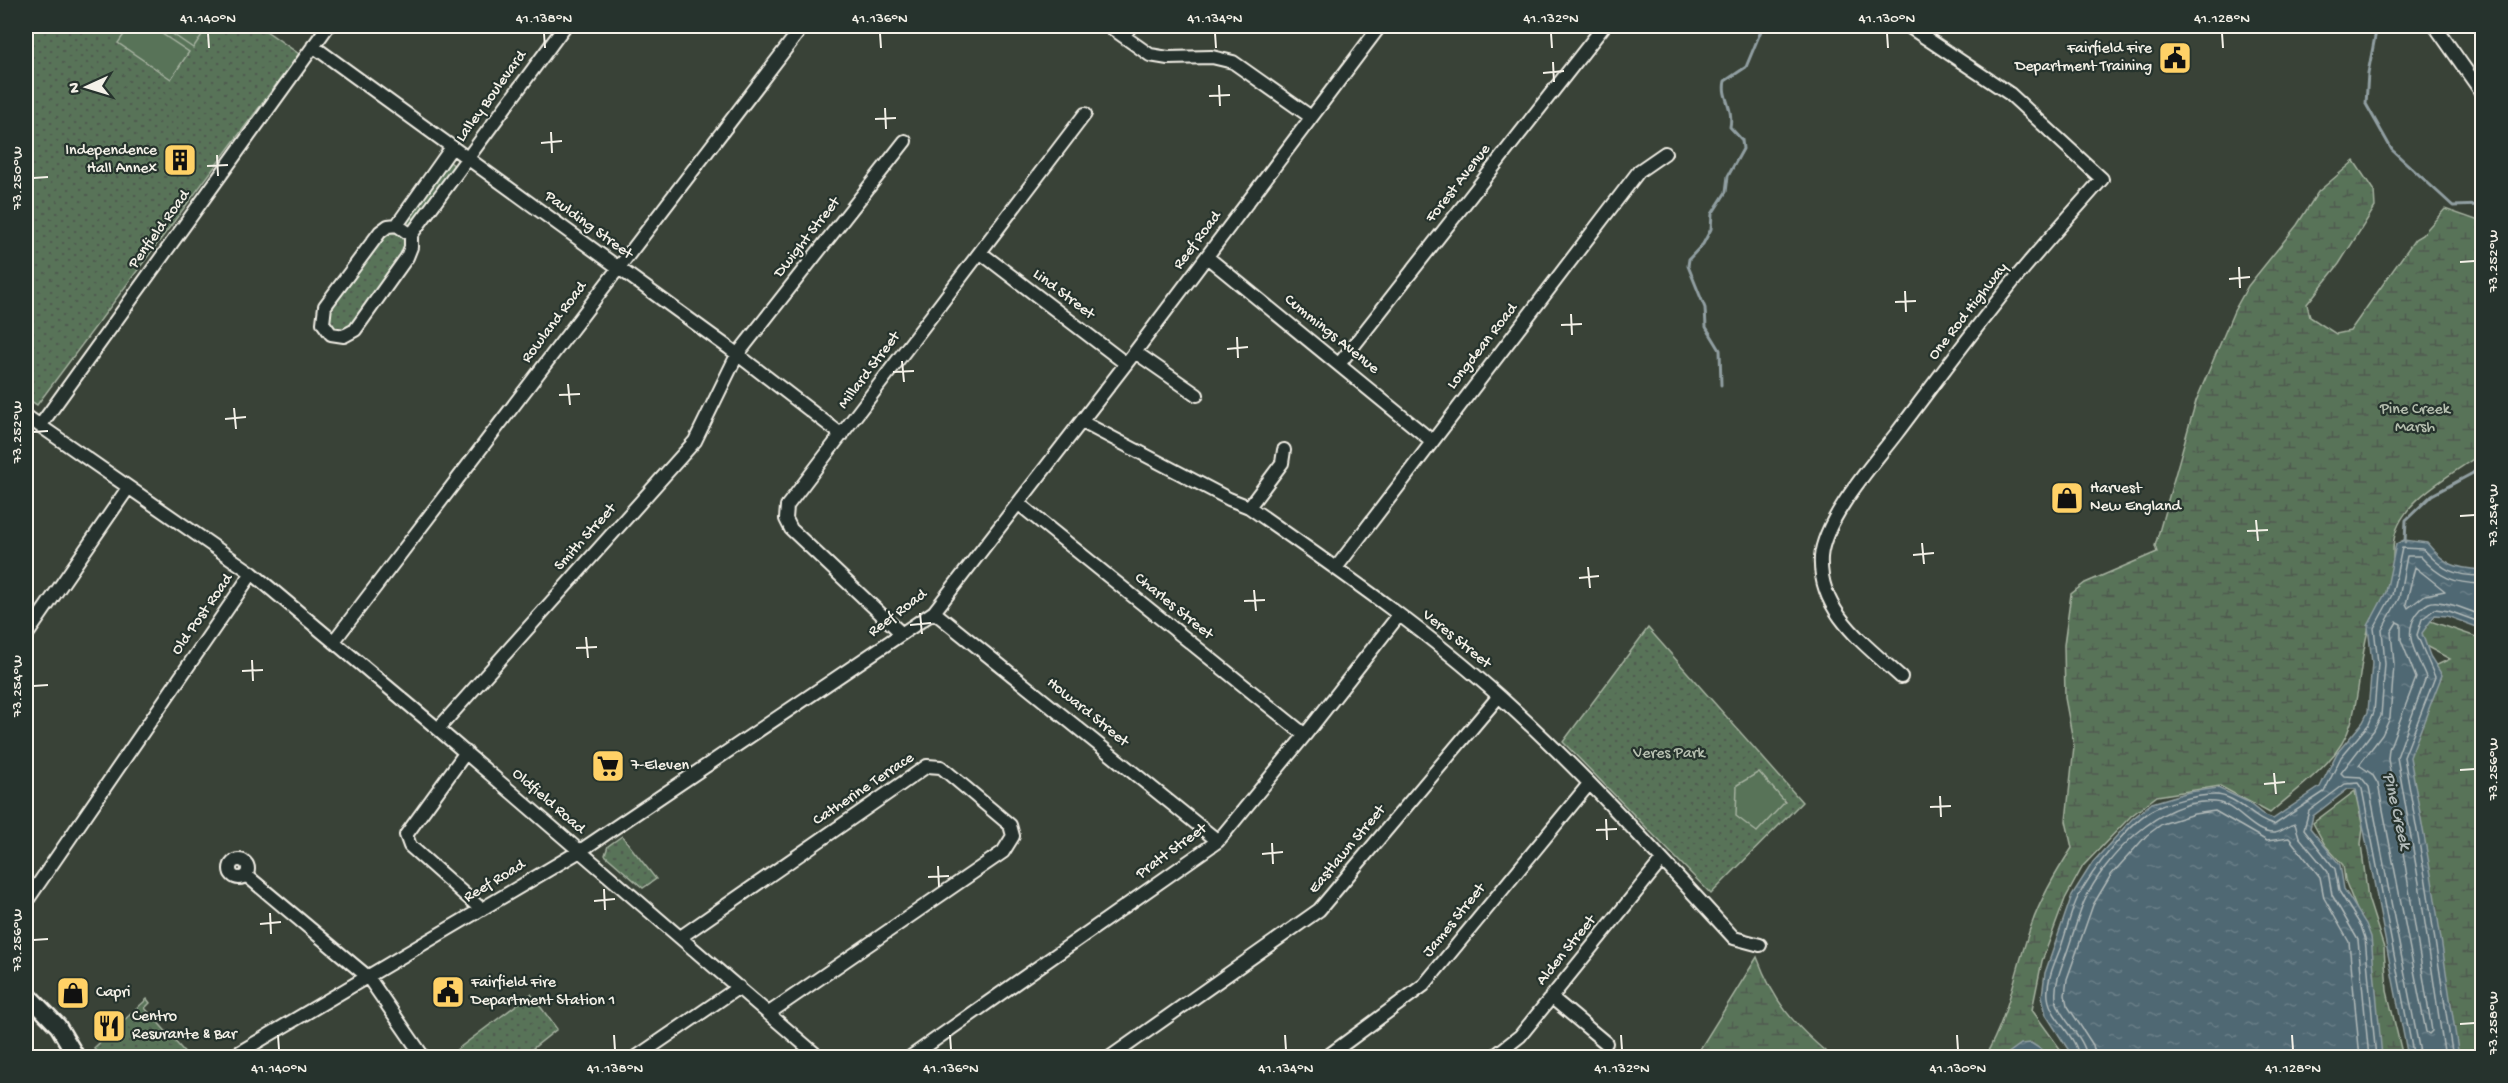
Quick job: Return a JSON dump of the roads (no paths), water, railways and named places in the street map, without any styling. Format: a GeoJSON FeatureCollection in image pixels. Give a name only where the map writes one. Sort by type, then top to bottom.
{"type":"FeatureCollection","features":[{"type":"Feature","properties":{"kind":"main road"},"geometry":{"type":"LineString","coordinates":[[26,993],[58,1026],[77,1058]]}},
{"type":"Feature","properties":{"kind":"street","name":"Penfield Road"},"geometry":{"type":"LineString","coordinates":[[40,426],[328,26]]}},
{"type":"Feature","properties":{"kind":"street","name":"Lalley Boulevard"},"geometry":{"type":"LineString","coordinates":[[411,235],[565,26]]}},
{"type":"Feature","properties":{"kind":"street","name":"Rowland Road"},"geometry":{"type":"LineString","coordinates":[[334,641],[803,26]]}},
{"type":"Feature","properties":{"kind":"street"},"geometry":{"type":"LineString","coordinates":[[1109,26],[1143,51],[1157,56],[1212,57],[1245,67],[1311,117]]}},
{"type":"Feature","properties":{"kind":"street"},"geometry":{"type":"LineString","coordinates":[[1124,36],[1131,26]]}},
{"type":"Feature","properties":{"kind":"street","name":"Reef Road"},"geometry":{"type":"LineString","coordinates":[[230,1058],[248,1053],[368,977],[580,851],[934,612],[1125,363],[1136,352],[1380,26]]}},
{"type":"Feature","properties":{"kind":"street","name":"Forest Avenue"},"geometry":{"type":"LineString","coordinates":[[1340,363],[1604,26]]}},
{"type":"Feature","properties":{"kind":"street","name":"One Rod Highway"},"geometry":{"type":"LineString","coordinates":[[1901,677],[1845,627],[1830,602],[1821,557],[1830,528],[1872,466],[1988,314],[2102,179],[2010,94],[1908,26]]}},
{"type":"Feature","properties":{"kind":"street"},"geometry":{"type":"LineString","coordinates":[[2435,26],[2482,93]]}},
{"type":"Feature","properties":{"kind":"street","name":"Paulding Street"},"geometry":{"type":"LineString","coordinates":[[314,46],[618,267],[842,435]]}},
{"type":"Feature","properties":{"kind":"street","name":"Millard Street"},"geometry":{"type":"LineString","coordinates":[[902,634],[791,529],[786,519],[787,506],[1085,114]]}},
{"type":"Feature","properties":{"kind":"street","name":"Dwight Street"},"geometry":{"type":"LineString","coordinates":[[737,355],[905,141]]}},
{"type":"Feature","properties":{"kind":"street"},"geometry":{"type":"LineString","coordinates":[[398,225],[452,147]]}},
{"type":"Feature","properties":{"kind":"street","name":"Longdean Road"},"geometry":{"type":"LineString","coordinates":[[1336,568],[1639,171],[1665,153]]}},
{"type":"Feature","properties":{"kind":"street"},"geometry":{"type":"LineString","coordinates":[[398,225],[411,235],[411,247],[407,257],[355,330],[340,336],[327,331],[322,318],[325,306],[380,232],[388,226],[398,225]]}},
{"type":"Feature","properties":{"kind":"street","name":"Lind Street"},"geometry":{"type":"LineString","coordinates":[[981,253],[1125,363]]}},
{"type":"Feature","properties":{"kind":"street","name":"Cummings Avenue"},"geometry":{"type":"LineString","coordinates":[[1207,256],[1340,363],[1432,441]]}},
{"type":"Feature","properties":{"kind":"street"},"geometry":{"type":"LineString","coordinates":[[1136,352],[1197,395]]}},
{"type":"Feature","properties":{"kind":"street","name":"Smith Street"},"geometry":{"type":"LineString","coordinates":[[438,729],[695,441],[737,355]]}},
{"type":"Feature","properties":{"kind":"street","name":"Old Post Road"},"geometry":{"type":"LineString","coordinates":[[26,416],[252,573],[26,902]]}},
{"type":"Feature","properties":{"kind":"street","name":"Veres Street"},"geometry":{"type":"LineString","coordinates":[[1082,422],[1229,500],[1249,507],[1399,615],[1499,696],[1589,784],[1734,938],[1760,945]]}},
{"type":"Feature","properties":{"kind":"street"},"geometry":{"type":"LineString","coordinates":[[1249,507],[1282,463],[1284,450]]}},
{"type":"Feature","properties":{"kind":"street"},"geometry":{"type":"LineString","coordinates":[[26,636],[128,488]]}},
{"type":"Feature","properties":{"kind":"street","name":"Charles Street"},"geometry":{"type":"LineString","coordinates":[[1019,504],[1305,735]]}},
{"type":"Feature","properties":{"kind":"street","name":"Oldfield Road"},"geometry":{"type":"LineString","coordinates":[[252,573],[682,936],[820,1058]]}},
{"type":"Feature","properties":{"kind":"street","name":"Howard Street"},"geometry":{"type":"LineString","coordinates":[[934,612],[1218,841]]}},
{"type":"Feature","properties":{"kind":"street","name":"Pratt Street"},"geometry":{"type":"LineString","coordinates":[[909,1058],[1218,841],[1399,615]]}},
{"type":"Feature","properties":{"kind":"street","name":"Eastlawn Street"},"geometry":{"type":"LineString","coordinates":[[1108,1058],[1319,910],[1499,696]]}},
{"type":"Feature","properties":{"kind":"street"},"geometry":{"type":"LineString","coordinates":[[466,752],[406,835],[411,846],[481,909]]}},
{"type":"Feature","properties":{"kind":"street","name":"Catherine Terrace"},"geometry":{"type":"LineString","coordinates":[[682,936],[927,766],[941,767],[1010,825],[1013,836],[1003,852],[769,1013]]}},
{"type":"Feature","properties":{"kind":"street","name":"James Street"},"geometry":{"type":"LineString","coordinates":[[1325,1058],[1424,986],[1589,784]]}},
{"type":"Feature","properties":{"kind":"street","name":"Alden Street"},"geometry":{"type":"LineString","coordinates":[[1492,1058],[1520,1036],[1662,860]]}},
{"type":"Feature","properties":{"kind":"street"},"geometry":{"type":"LineString","coordinates":[[246,875],[368,977],[424,1058]]}},
{"type":"Feature","properties":{"kind":"street"},"geometry":{"type":"LineString","coordinates":[[635,1058],[739,987]]}},
{"type":"Feature","properties":{"kind":"street"},"geometry":{"type":"LineString","coordinates":[[1551,997],[1606,1043]]}},
{"type":"Feature","properties":{"kind":"water","name":"Pine Creek"},"geometry":{"type":"Polygon","coordinates":[[[2404,540],[2427,543],[2439,556],[2451,564],[2482,570],[2482,629],[2447,616],[2435,615],[2422,633],[2430,656],[2442,675],[2410,757],[2432,880],[2459,1057],[2408,1057],[2356,789],[2348,789],[2313,816],[2310,828],[2340,865],[2344,889],[2366,924],[2371,937],[2382,1057],[2073,1057],[2046,1015],[2042,996],[2045,973],[2072,895],[2093,862],[2132,819],[2152,803],[2189,792],[2218,788],[2246,801],[2265,816],[2273,819],[2320,787],[2337,753],[2363,722],[2368,712],[2372,663],[2368,626],[2386,592],[2396,544],[2404,540]]]}},
{"type":"Feature","properties":{"kind":"water"},"geometry":{"type":"Polygon","coordinates":[[[2031,1043],[2042,1050],[2044,1057],[2003,1057],[2021,1044],[2031,1043]]]}},
{"type":"Feature","properties":{"kind":"waterway"},"geometry":{"type":"LineString","coordinates":[[1721,385],[1720,350],[1706,327],[1705,308],[1688,266],[1689,259],[1703,244],[1711,229],[1712,214],[1726,192],[1728,176],[1743,149],[1742,140],[1730,127],[1725,81],[1746,67],[1763,26]]}},
{"type":"Feature","properties":{"kind":"waterway"},"geometry":{"type":"LineString","coordinates":[[2377,26],[2368,73],[2366,104],[2392,150],[2453,206],[2482,205]]}},
{"type":"Feature","properties":{"kind":"waterway"},"geometry":{"type":"LineString","coordinates":[[2405,542],[2406,520],[2432,495],[2473,473],[2482,463]]}},
{"type":"Feature","properties":{"kind":"place","name":"Fairfield Fire Department Training"},"geometry":{"type":"Point","coordinates":[2175,58]}},
{"type":"Feature","properties":{"kind":"place","name":"Independence Hall Annex"},"geometry":{"type":"Point","coordinates":[180,160]}},
{"type":"Feature","properties":{"kind":"place","name":"Harvest New England"},"geometry":{"type":"Point","coordinates":[2067,498]}},
{"type":"Feature","properties":{"kind":"place","name":"7-Eleven"},"geometry":{"type":"Point","coordinates":[608,766]}},
{"type":"Feature","properties":{"kind":"place","name":"Fairfield Fire Department Station 1"},"geometry":{"type":"Point","coordinates":[448,992]}},
{"type":"Feature","properties":{"kind":"place","name":"Capri"},"geometry":{"type":"Point","coordinates":[73,993]}},
{"type":"Feature","properties":{"kind":"place","name":"Centro Resurante & Bar"},"geometry":{"type":"Point","coordinates":[109,1026]}},
{"type":"Feature","properties":{"kind":"park label","name":"Pine Creek Marsh"},"geometry":{"type":"Point","coordinates":[2415,419]}},
{"type":"Feature","properties":{"kind":"park label","name":"Veres Park"},"geometry":{"type":"Point","coordinates":[1669,754]}}]}
